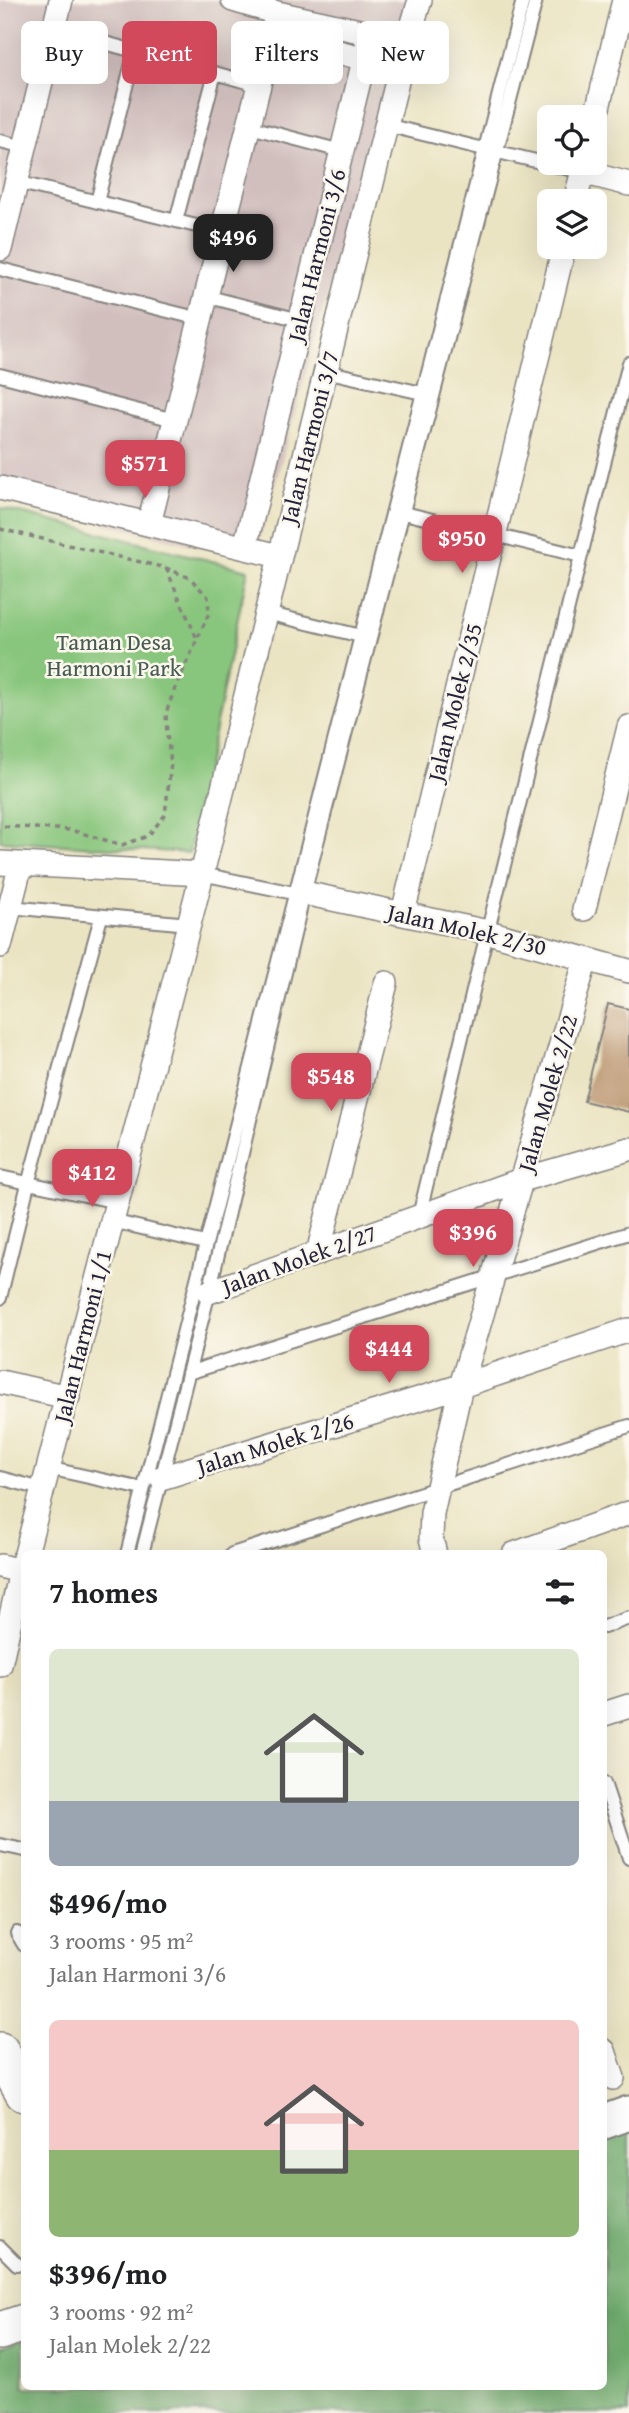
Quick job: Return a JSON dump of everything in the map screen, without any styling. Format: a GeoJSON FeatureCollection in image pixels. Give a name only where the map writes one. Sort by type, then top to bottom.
{"type":"FeatureCollection","features":[{"type":"Feature","properties":{"kind":"main road"},"geometry":{"type":"LineString","coordinates":[[0,2331],[21,2324]]}},
{"type":"Feature","properties":{"kind":"street"},"geometry":{"type":"LineString","coordinates":[[56,21],[61,0]]}},
{"type":"Feature","properties":{"kind":"street"},"geometry":{"type":"LineString","coordinates":[[233,0],[277,13],[357,30]]}},
{"type":"Feature","properties":{"kind":"street","name":"Jalan Harmoni 3/7"},"geometry":{"type":"LineString","coordinates":[[202,874],[386,125],[420,0]]}},
{"type":"Feature","properties":{"kind":"street"},"geometry":{"type":"LineString","coordinates":[[599,105],[624,0]]}},
{"type":"Feature","properties":{"kind":"street"},"geometry":{"type":"LineString","coordinates":[[274,21],[277,13]]}},
{"type":"Feature","properties":{"kind":"street"},"geometry":{"type":"LineString","coordinates":[[0,249],[40,84]]}},
{"type":"Feature","properties":{"kind":"street","name":"Jalan Harmoni 3/6"},"geometry":{"type":"LineString","coordinates":[[245,547],[359,84]]}},
{"type":"Feature","properties":{"kind":"street"},"geometry":{"type":"LineString","coordinates":[[149,524],[258,85]]}},
{"type":"Feature","properties":{"kind":"street"},"geometry":{"type":"LineString","coordinates":[[605,175],[629,184]]}},
{"type":"Feature","properties":{"kind":"street","name":"Jalan Molek 2/35"},"geometry":{"type":"LineString","coordinates":[[403,913],[561,259]]}},
{"type":"Feature","properties":{"kind":"street"},"geometry":{"type":"LineString","coordinates":[[0,488],[279,556]]}},
{"type":"Feature","properties":{"kind":"street"},"geometry":{"type":"LineString","coordinates":[[584,909],[629,727]]}},
{"type":"Feature","properties":{"kind":"street"},"geometry":{"type":"LineString","coordinates":[[0,946],[10,907],[10,863],[202,874]]}},
{"type":"Feature","properties":{"kind":"street","name":"Jalan Harmoni 1/1"},"geometry":{"type":"LineString","coordinates":[[22,1550],[68,1397],[202,874]]}},
{"type":"Feature","properties":{"kind":"street","name":"Jalan Molek 2/30"},"geometry":{"type":"LineString","coordinates":[[299,893],[488,932],[629,971]]}},
{"type":"Feature","properties":{"kind":"street","name":"Jalan Molek 2/22"},"geometry":{"type":"LineString","coordinates":[[434,1550],[431,1525],[437,1487],[461,1386],[586,958]]}},
{"type":"Feature","properties":{"kind":"street"},"geometry":{"type":"LineString","coordinates":[[318,1253],[386,983]]}},
{"type":"Feature","properties":{"kind":"street","name":"Jalan Molek 2/27"},"geometry":{"type":"LineString","coordinates":[[209,1292],[521,1180],[629,1149]]}},
{"type":"Feature","properties":{"kind":"street","name":"Jalan Molek 2/26"},"geometry":{"type":"LineString","coordinates":[[152,1484],[629,1330]]}},
{"type":"Feature","properties":{"kind":"street"},"geometry":{"type":"LineString","coordinates":[[0,1382],[68,1397]]}},
{"type":"Feature","properties":{"kind":"street"},"geometry":{"type":"LineString","coordinates":[[525,1550],[629,1513]]}},
{"type":"Feature","properties":{"kind":"street","name":"Jalan Harmoni 1/1"},"geometry":{"type":"LineString","coordinates":[[0,1665],[18,1562]]}},
{"type":"Feature","properties":{"kind":"street"},"geometry":{"type":"LineString","coordinates":[[607,1713],[629,1706]]}},
{"type":"Feature","properties":{"kind":"street"},"geometry":{"type":"LineString","coordinates":[[607,2060],[613,2078]]}},
{"type":"Feature","properties":{"kind":"street"},"geometry":{"type":"LineString","coordinates":[[607,2121],[629,2113]]}},
{"type":"Feature","properties":{"kind":"lane"},"geometry":{"type":"LineString","coordinates":[[128,1550],[188,1373],[209,1292],[360,636],[523,0]]}},
{"type":"Feature","properties":{"kind":"lane"},"geometry":{"type":"LineString","coordinates":[[143,1550],[152,1484],[205,1243],[404,513],[536,0]]}},
{"type":"Feature","properties":{"kind":"lane"},"geometry":{"type":"LineString","coordinates":[[217,74],[258,85]]}},
{"type":"Feature","properties":{"kind":"lane"},"geometry":{"type":"LineString","coordinates":[[97,202],[127,84]]}},
{"type":"Feature","properties":{"kind":"lane"},"geometry":{"type":"LineString","coordinates":[[176,221],[212,84]]}},
{"type":"Feature","properties":{"kind":"lane"},"geometry":{"type":"LineString","coordinates":[[386,125],[484,149]]}},
{"type":"Feature","properties":{"kind":"lane"},"geometry":{"type":"LineString","coordinates":[[247,126],[341,151]]}},
{"type":"Feature","properties":{"kind":"lane"},"geometry":{"type":"LineString","coordinates":[[0,141],[25,147]]}},
{"type":"Feature","properties":{"kind":"lane"},"geometry":{"type":"LineString","coordinates":[[498,152],[537,159]]}},
{"type":"Feature","properties":{"kind":"lane"},"geometry":{"type":"LineString","coordinates":[[16,182],[221,232]]}},
{"type":"Feature","properties":{"kind":"lane"},"geometry":{"type":"LineString","coordinates":[[0,269],[200,319]]}},
{"type":"Feature","properties":{"kind":"lane"},"geometry":{"type":"LineString","coordinates":[[205,296],[300,320]]}},
{"type":"Feature","properties":{"kind":"lane"},"geometry":{"type":"LineString","coordinates":[[419,1216],[629,363]]}},
{"type":"Feature","properties":{"kind":"lane"},"geometry":{"type":"LineString","coordinates":[[325,371],[422,393]]}},
{"type":"Feature","properties":{"kind":"lane"},"geometry":{"type":"LineString","coordinates":[[0,375],[174,419]]}},
{"type":"Feature","properties":{"kind":"lane"},"geometry":{"type":"LineString","coordinates":[[404,513],[581,556]]}},
{"type":"Feature","properties":{"kind":"lane"},"geometry":{"type":"LineString","coordinates":[[267,613],[360,636]]}},
{"type":"Feature","properties":{"kind":"lane"},"geometry":{"type":"LineString","coordinates":[[202,874],[299,893]]}},
{"type":"Feature","properties":{"kind":"lane"},"geometry":{"type":"LineString","coordinates":[[10,907],[189,924]]}},
{"type":"Feature","properties":{"kind":"lane"},"geometry":{"type":"LineString","coordinates":[[0,1298],[28,1184],[101,917]]}},
{"type":"Feature","properties":{"kind":"lane"},"geometry":{"type":"LineString","coordinates":[[0,1177],[205,1243]]}},
{"type":"Feature","properties":{"kind":"lane"},"geometry":{"type":"LineString","coordinates":[[188,1373],[629,1233]]}},
{"type":"Feature","properties":{"kind":"lane"},"geometry":{"type":"LineString","coordinates":[[244,1550],[629,1426]]}},
{"type":"Feature","properties":{"kind":"lane"},"geometry":{"type":"LineString","coordinates":[[0,1478],[152,1484]]}},
{"type":"Feature","properties":{"kind":"lane"},"geometry":{"type":"LineString","coordinates":[[607,1626],[629,1618]]}},
{"type":"Feature","properties":{"kind":"lane"},"geometry":{"type":"LineString","coordinates":[[607,1792],[629,1858]]}},
{"type":"Feature","properties":{"kind":"lane"},"geometry":{"type":"LineString","coordinates":[[0,1845],[21,1849]]}},
{"type":"Feature","properties":{"kind":"lane"},"geometry":{"type":"LineString","coordinates":[[17,1933],[21,1940]]}},
{"type":"Feature","properties":{"kind":"lane"},"geometry":{"type":"LineString","coordinates":[[0,2247],[17,2264]]}},
{"type":"Feature","properties":{"kind":"path"},"geometry":{"type":"LineString","coordinates":[[0,530],[166,568],[190,578],[208,597],[209,613],[166,713],[171,763],[164,815],[148,836],[122,845],[71,831],[0,826]]}},
{"type":"Feature","properties":{"kind":"path"},"geometry":{"type":"LineString","coordinates":[[166,568],[197,639]]}},
{"type":"Feature","properties":{"kind":"shaded area"},"geometry":{"type":"Polygon","coordinates":[[[0,0],[410,0],[404,21],[357,21],[357,84],[387,84],[254,560],[0,499],[0,0]]]}},
{"type":"Feature","properties":{"kind":"green space","name":"Taman Desa Harmoni Park"},"geometry":{"type":"Polygon","coordinates":[[[0,508],[248,570],[189,853],[0,841],[0,508]]]}},
{"type":"Feature","properties":{"kind":"green space"},"geometry":{"type":"Polygon","coordinates":[[[629,2129],[629,2413],[0,2413],[0,2348],[21,2340],[21,2390],[607,2390],[607,2137],[629,2129]]]}},
{"type":"Feature","properties":{"kind":"building"},"geometry":{"type":"Polygon","coordinates":[[[608,1004],[629,1009],[629,1112],[584,1101],[608,1004]]]}}]}
